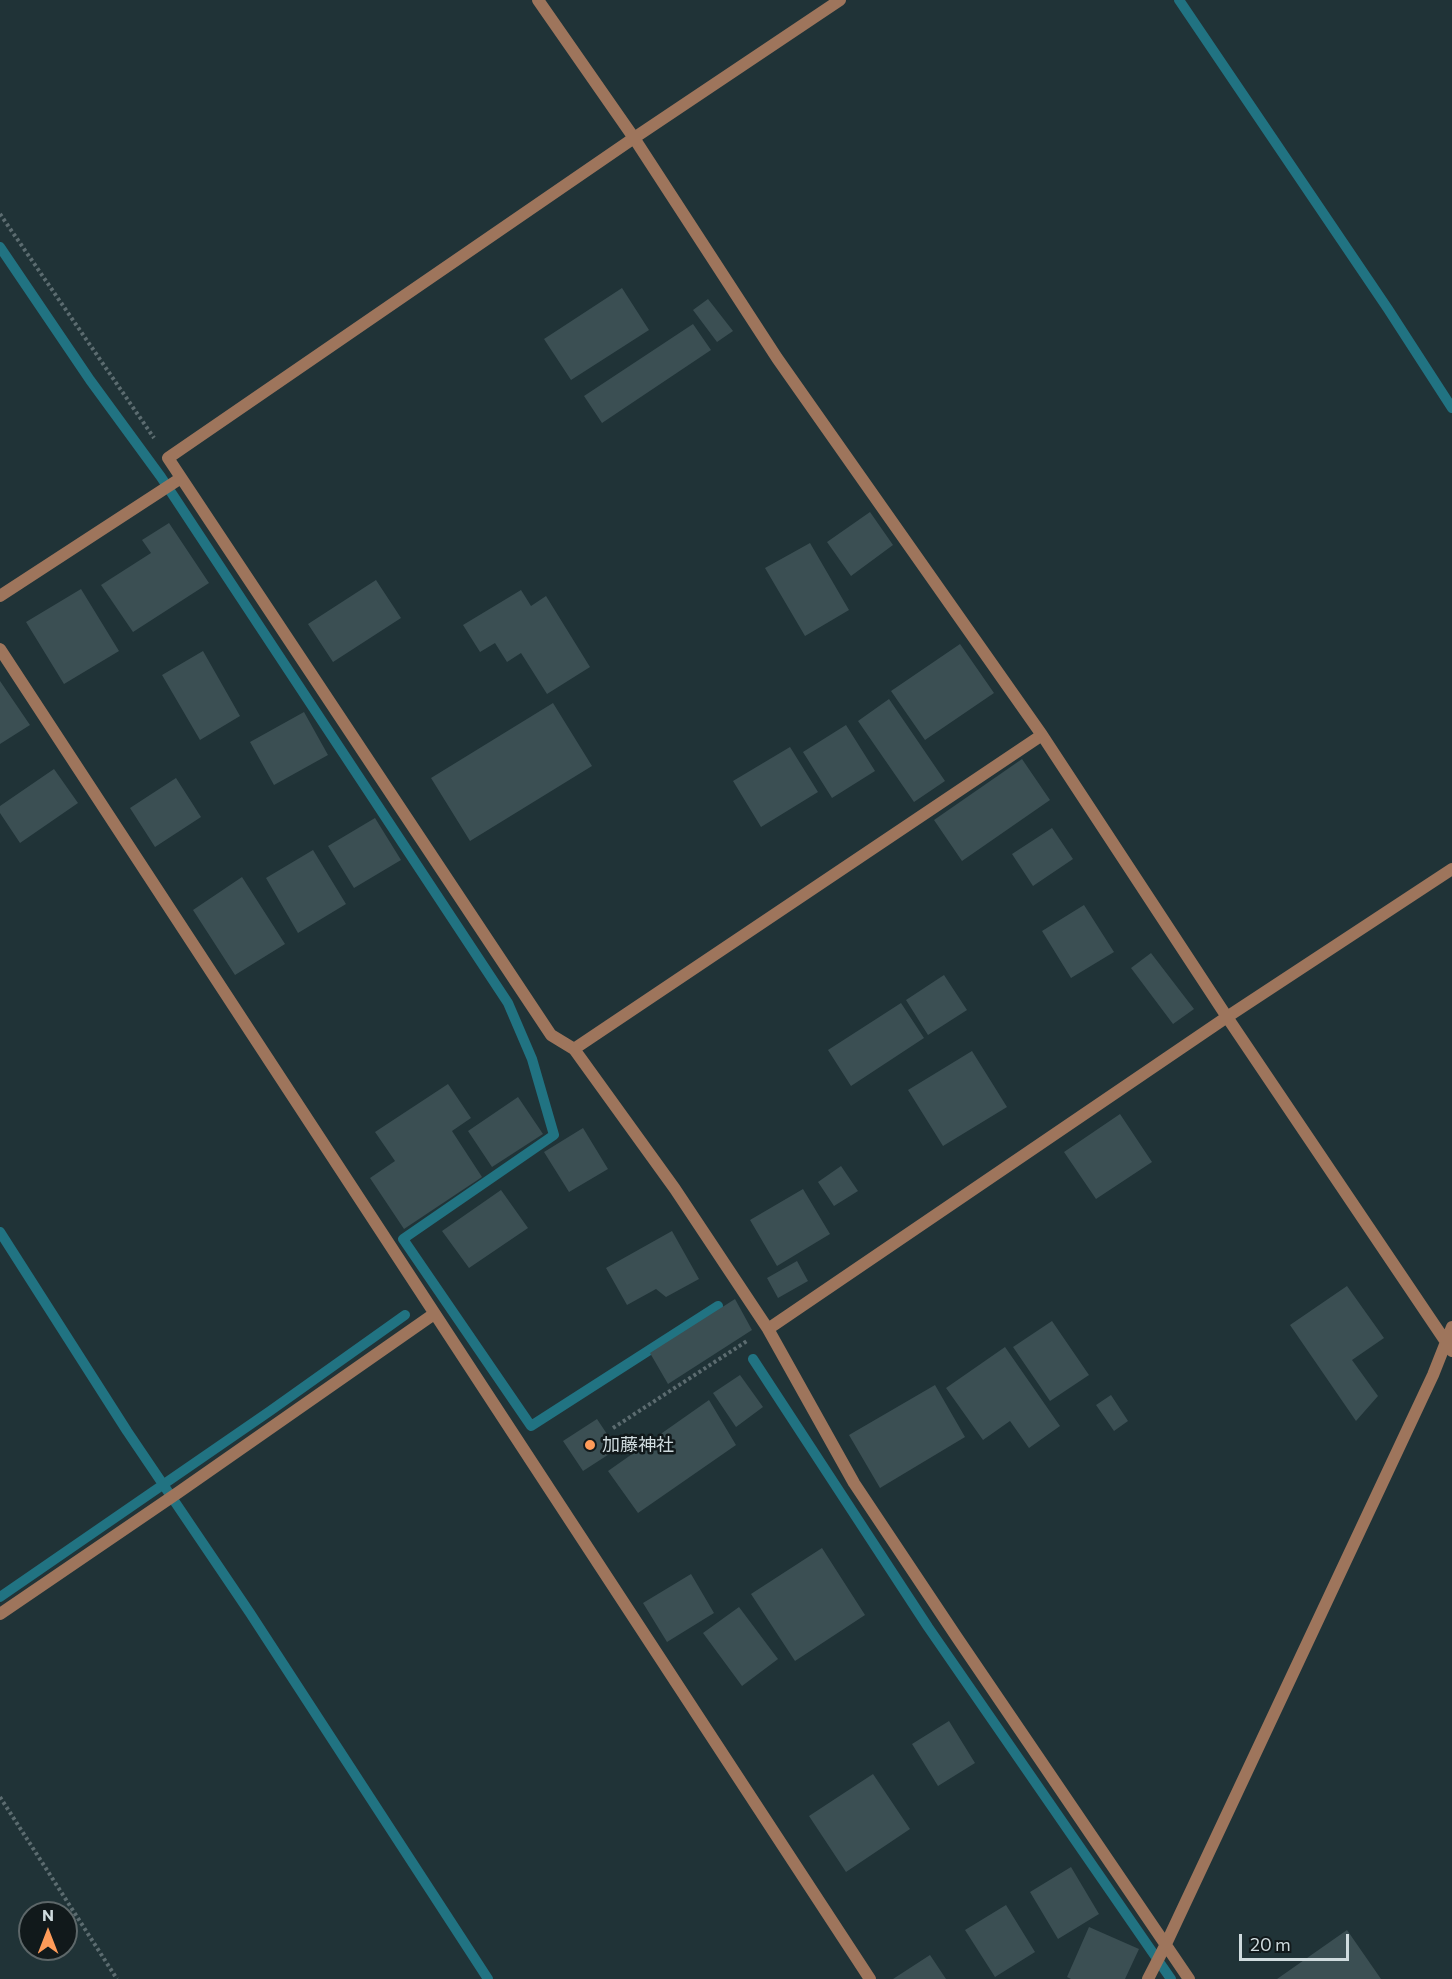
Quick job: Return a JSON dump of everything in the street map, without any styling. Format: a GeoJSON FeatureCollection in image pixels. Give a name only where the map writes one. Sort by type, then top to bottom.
{"type":"FeatureCollection","features":[{"type":"Feature","properties":{"kind":"street"},"geometry":{"type":"LineString","coordinates":[[538,0],[633,138],[777,358],[1042,735],[1227,1017],[1449,1346]]}},
{"type":"Feature","properties":{"kind":"street"},"geometry":{"type":"LineString","coordinates":[[840,0],[633,138],[168,458],[178,481],[551,1035],[574,1049],[675,1190],[768,1329],[854,1483],[1164,1948],[1189,1979]]}},
{"type":"Feature","properties":{"kind":"street"},"geometry":{"type":"LineString","coordinates":[[0,596],[178,481]]}},
{"type":"Feature","properties":{"kind":"street"},"geometry":{"type":"LineString","coordinates":[[0,649],[870,1979]]}},
{"type":"Feature","properties":{"kind":"street"},"geometry":{"type":"LineString","coordinates":[[574,1049],[1042,735]]}},
{"type":"Feature","properties":{"kind":"street"},"geometry":{"type":"LineString","coordinates":[[768,1329],[1227,1017],[1452,869]]}},
{"type":"Feature","properties":{"kind":"street"},"geometry":{"type":"LineString","coordinates":[[0,1614],[166,1502],[434,1314]]}},
{"type":"Feature","properties":{"kind":"street"},"geometry":{"type":"LineString","coordinates":[[1150,1974],[1433,1375],[1449,1346],[1452,1327]]}},
{"type":"Feature","properties":{"kind":"path"},"geometry":{"type":"LineString","coordinates":[[0,214],[168,458]]}},
{"type":"Feature","properties":{"kind":"path"},"geometry":{"type":"LineString","coordinates":[[614,1428],[768,1329]]}},
{"type":"Feature","properties":{"kind":"path"},"geometry":{"type":"LineString","coordinates":[[0,1797],[117,1979]]}},
{"type":"Feature","properties":{"kind":"building"},"geometry":{"type":"Polygon","coordinates":[[[622,288],[649,330],[571,380],[544,339],[622,288]]]}},
{"type":"Feature","properties":{"kind":"building"},"geometry":{"type":"Polygon","coordinates":[[[708,299],[733,331],[717,342],[693,310],[708,299]]]}},
{"type":"Feature","properties":{"kind":"building"},"geometry":{"type":"Polygon","coordinates":[[[693,324],[711,350],[602,423],[584,396],[693,324]]]}},
{"type":"Feature","properties":{"kind":"building"},"geometry":{"type":"Polygon","coordinates":[[[870,512],[893,545],[851,576],[827,542],[870,512]]]}},
{"type":"Feature","properties":{"kind":"building"},"geometry":{"type":"Polygon","coordinates":[[[169,523],[209,583],[133,632],[101,585],[151,553],[142,540],[169,523]]]}},
{"type":"Feature","properties":{"kind":"building"},"geometry":{"type":"Polygon","coordinates":[[[810,543],[849,610],[805,636],[765,568],[810,543]]]}},
{"type":"Feature","properties":{"kind":"building"},"geometry":{"type":"Polygon","coordinates":[[[376,580],[401,618],[333,662],[308,624],[376,580]]]}},
{"type":"Feature","properties":{"kind":"building"},"geometry":{"type":"Polygon","coordinates":[[[81,589],[119,651],[64,684],[26,622],[81,589]]]}},
{"type":"Feature","properties":{"kind":"building"},"geometry":{"type":"Polygon","coordinates":[[[521,590],[531,606],[546,596],[590,667],[547,694],[521,653],[507,662],[495,643],[480,652],[463,625],[521,590]]]}},
{"type":"Feature","properties":{"kind":"building"},"geometry":{"type":"Polygon","coordinates":[[[960,644],[994,693],[925,740],[891,691],[960,644]]]}},
{"type":"Feature","properties":{"kind":"building"},"geometry":{"type":"Polygon","coordinates":[[[203,651],[240,716],[200,740],[162,675],[203,651]]]}},
{"type":"Feature","properties":{"kind":"building"},"geometry":{"type":"Polygon","coordinates":[[[0,681],[30,725],[0,744],[0,681]]]}},
{"type":"Feature","properties":{"kind":"building"},"geometry":{"type":"Polygon","coordinates":[[[889,699],[945,781],[914,802],[858,721],[889,699]]]}},
{"type":"Feature","properties":{"kind":"building"},"geometry":{"type":"Polygon","coordinates":[[[553,703],[592,766],[470,841],[431,778],[553,703]]]}},
{"type":"Feature","properties":{"kind":"building"},"geometry":{"type":"Polygon","coordinates":[[[304,712],[328,755],[274,785],[250,742],[304,712]]]}},
{"type":"Feature","properties":{"kind":"building"},"geometry":{"type":"Polygon","coordinates":[[[846,725],[875,771],[832,798],[803,752],[846,725]]]}},
{"type":"Feature","properties":{"kind":"building"},"geometry":{"type":"Polygon","coordinates":[[[790,747],[818,792],[761,827],[733,781],[790,747]]]}},
{"type":"Feature","properties":{"kind":"building"},"geometry":{"type":"Polygon","coordinates":[[[1022,759],[1050,800],[962,861],[934,820],[1022,759]]]}},
{"type":"Feature","properties":{"kind":"building"},"geometry":{"type":"Polygon","coordinates":[[[54,769],[78,803],[20,843],[0,813],[0,806],[54,769]]]}},
{"type":"Feature","properties":{"kind":"building"},"geometry":{"type":"Polygon","coordinates":[[[176,778],[201,817],[155,847],[130,808],[176,778]]]}},
{"type":"Feature","properties":{"kind":"building"},"geometry":{"type":"Polygon","coordinates":[[[375,818],[401,860],[354,888],[328,846],[375,818]]]}},
{"type":"Feature","properties":{"kind":"building"},"geometry":{"type":"Polygon","coordinates":[[[1052,828],[1073,859],[1033,886],[1012,854],[1052,828]]]}},
{"type":"Feature","properties":{"kind":"building"},"geometry":{"type":"Polygon","coordinates":[[[313,850],[346,904],[298,933],[266,878],[313,850]]]}},
{"type":"Feature","properties":{"kind":"building"},"geometry":{"type":"Polygon","coordinates":[[[242,877],[285,944],[235,975],[193,910],[242,877]]]}},
{"type":"Feature","properties":{"kind":"building"},"geometry":{"type":"Polygon","coordinates":[[[1084,905],[1114,952],[1071,978],[1042,931],[1084,905]]]}},
{"type":"Feature","properties":{"kind":"building"},"geometry":{"type":"Polygon","coordinates":[[[1151,953],[1194,1009],[1173,1024],[1131,968],[1151,953]]]}},
{"type":"Feature","properties":{"kind":"building"},"geometry":{"type":"Polygon","coordinates":[[[944,975],[967,1010],[928,1035],[906,1000],[944,975]]]}},
{"type":"Feature","properties":{"kind":"building"},"geometry":{"type":"Polygon","coordinates":[[[901,1003],[924,1038],[851,1086],[828,1050],[901,1003]]]}},
{"type":"Feature","properties":{"kind":"building"},"geometry":{"type":"Polygon","coordinates":[[[972,1051],[1007,1107],[943,1146],[908,1090],[972,1051]]]}},
{"type":"Feature","properties":{"kind":"building"},"geometry":{"type":"Polygon","coordinates":[[[448,1084],[471,1118],[452,1131],[482,1177],[404,1229],[370,1178],[395,1161],[375,1132],[448,1084]]]}},
{"type":"Feature","properties":{"kind":"building"},"geometry":{"type":"Polygon","coordinates":[[[518,1097],[543,1134],[492,1167],[468,1131],[518,1097]]]}},
{"type":"Feature","properties":{"kind":"building"},"geometry":{"type":"Polygon","coordinates":[[[1120,1114],[1152,1162],[1096,1199],[1064,1152],[1120,1114]]]}},
{"type":"Feature","properties":{"kind":"building"},"geometry":{"type":"Polygon","coordinates":[[[583,1128],[608,1169],[569,1192],[544,1152],[583,1128]]]}},
{"type":"Feature","properties":{"kind":"building"},"geometry":{"type":"Polygon","coordinates":[[[841,1166],[858,1191],[834,1206],[818,1182],[841,1166]]]}},
{"type":"Feature","properties":{"kind":"building"},"geometry":{"type":"Polygon","coordinates":[[[803,1189],[830,1234],[777,1266],[750,1220],[803,1189]]]}},
{"type":"Feature","properties":{"kind":"building"},"geometry":{"type":"Polygon","coordinates":[[[501,1190],[528,1228],[469,1268],[442,1231],[501,1190]]]}},
{"type":"Feature","properties":{"kind":"building"},"geometry":{"type":"Polygon","coordinates":[[[672,1231],[699,1279],[666,1297],[656,1289],[627,1305],[606,1268],[672,1231]]]}},
{"type":"Feature","properties":{"kind":"building"},"geometry":{"type":"Polygon","coordinates":[[[797,1261],[808,1281],[778,1298],[767,1278],[797,1261]]]}},
{"type":"Feature","properties":{"kind":"building"},"geometry":{"type":"Polygon","coordinates":[[[1347,1286],[1384,1338],[1352,1360],[1378,1396],[1356,1421],[1290,1325],[1347,1286]]]}},
{"type":"Feature","properties":{"kind":"building"},"geometry":{"type":"Polygon","coordinates":[[[735,1299],[752,1330],[668,1384],[650,1353],[735,1299]]]}},
{"type":"Feature","properties":{"kind":"building"},"geometry":{"type":"Polygon","coordinates":[[[1052,1321],[1089,1375],[1050,1401],[1013,1347],[1052,1321]]]}},
{"type":"Feature","properties":{"kind":"building"},"geometry":{"type":"Polygon","coordinates":[[[1005,1347],[1060,1426],[1029,1448],[1010,1421],[983,1440],[946,1388],[1005,1347]]]}},
{"type":"Feature","properties":{"kind":"building"},"geometry":{"type":"Polygon","coordinates":[[[740,1375],[763,1407],[736,1427],[713,1393],[740,1375]]]}},
{"type":"Feature","properties":{"kind":"building"},"geometry":{"type":"Polygon","coordinates":[[[935,1385],[965,1437],[880,1488],[849,1435],[935,1385]]]}},
{"type":"Feature","properties":{"kind":"building"},"geometry":{"type":"Polygon","coordinates":[[[1111,1395],[1128,1421],[1114,1431],[1096,1405],[1111,1395]]]}},
{"type":"Feature","properties":{"kind":"building"},"geometry":{"type":"Polygon","coordinates":[[[709,1400],[736,1445],[638,1513],[608,1471],[709,1400]]]}},
{"type":"Feature","properties":{"kind":"building","name":"加藤神社"},"geometry":{"type":"Polygon","coordinates":[[[597,1419],[617,1449],[583,1471],[563,1441],[597,1419]]]}},
{"type":"Feature","properties":{"kind":"building"},"geometry":{"type":"Polygon","coordinates":[[[822,1548],[865,1615],[795,1661],[751,1594],[822,1548]]]}},
{"type":"Feature","properties":{"kind":"building"},"geometry":{"type":"Polygon","coordinates":[[[691,1574],[714,1613],[667,1642],[643,1603],[691,1574]]]}},
{"type":"Feature","properties":{"kind":"building"},"geometry":{"type":"Polygon","coordinates":[[[739,1607],[778,1659],[742,1686],[703,1633],[739,1607]]]}},
{"type":"Feature","properties":{"kind":"building"},"geometry":{"type":"Polygon","coordinates":[[[949,1721],[975,1763],[938,1786],[912,1744],[949,1721]]]}},
{"type":"Feature","properties":{"kind":"building"},"geometry":{"type":"Polygon","coordinates":[[[873,1774],[910,1829],[846,1872],[809,1816],[873,1774]]]}},
{"type":"Feature","properties":{"kind":"building"},"geometry":{"type":"Polygon","coordinates":[[[1071,1867],[1099,1914],[1058,1939],[1030,1892],[1071,1867]]]}},
{"type":"Feature","properties":{"kind":"building"},"geometry":{"type":"Polygon","coordinates":[[[1006,1905],[1035,1952],[995,1977],[965,1930],[1006,1905]]]}},
{"type":"Feature","properties":{"kind":"building"},"geometry":{"type":"Polygon","coordinates":[[[1089,1927],[1139,1949],[1125,1979],[1071,1979],[1067,1977],[1089,1927]]]}},
{"type":"Feature","properties":{"kind":"building"},"geometry":{"type":"Polygon","coordinates":[[[1347,1930],[1381,1979],[1277,1979],[1347,1930]]]}},
{"type":"Feature","properties":{"kind":"building"},"geometry":{"type":"Polygon","coordinates":[[[930,1955],[946,1979],[893,1979],[930,1955]]]}},
{"type":"Feature","properties":{"kind":"waterway"},"geometry":{"type":"LineString","coordinates":[[1179,0],[1388,309],[1452,408]]}},
{"type":"Feature","properties":{"kind":"waterway"},"geometry":{"type":"LineString","coordinates":[[0,247],[90,380],[161,477],[508,1003],[532,1059],[554,1135],[403,1239],[531,1426],[718,1306]]}},
{"type":"Feature","properties":{"kind":"waterway"},"geometry":{"type":"LineString","coordinates":[[0,1232],[127,1431],[250,1613],[488,1979]]}},
{"type":"Feature","properties":{"kind":"waterway"},"geometry":{"type":"LineString","coordinates":[[0,1597],[405,1315]]}},
{"type":"Feature","properties":{"kind":"waterway"},"geometry":{"type":"LineString","coordinates":[[753,1359],[928,1627],[1171,1979]]}},
{"type":"Feature","properties":{"kind":"place","name":"加藤神社"},"geometry":{"type":"Point","coordinates":[590,1445]}}]}
